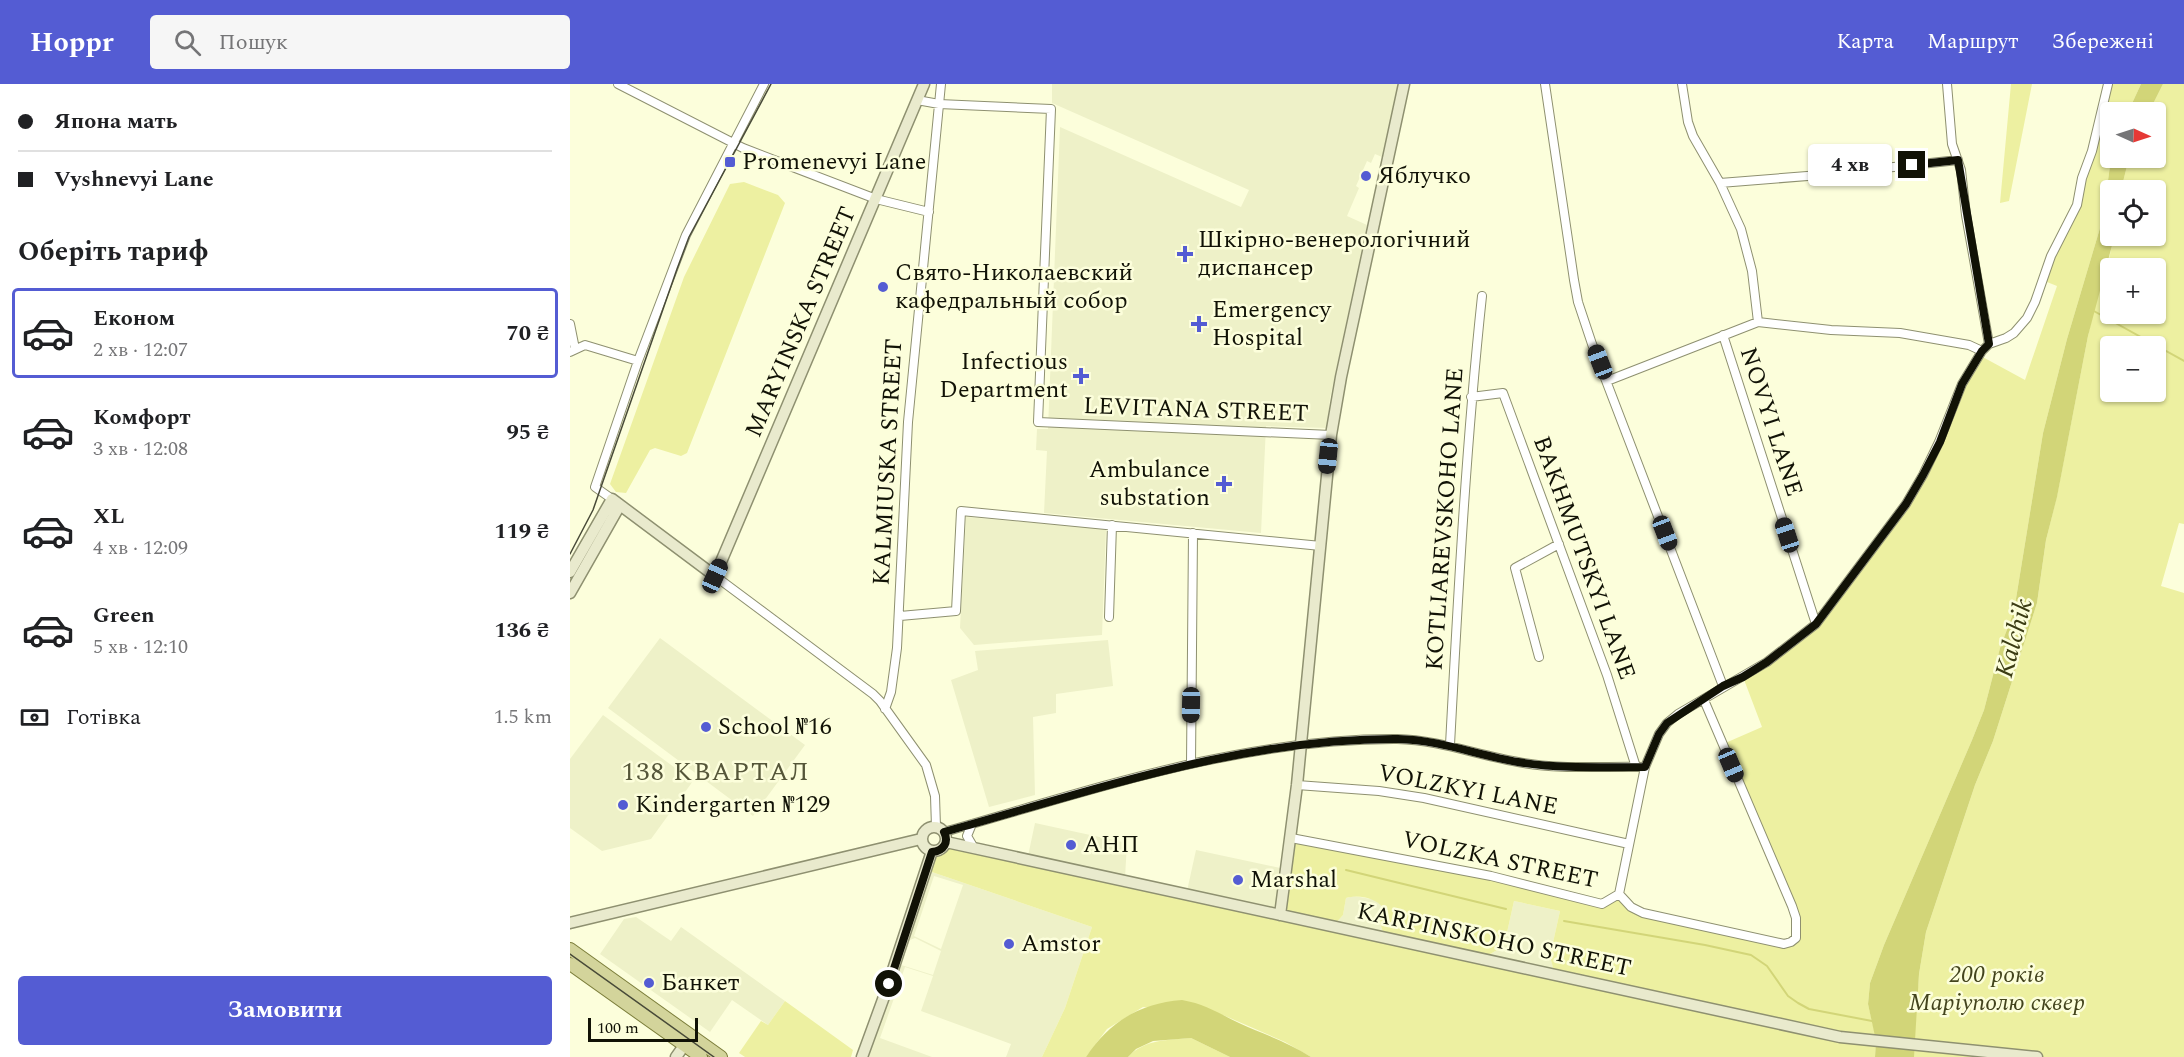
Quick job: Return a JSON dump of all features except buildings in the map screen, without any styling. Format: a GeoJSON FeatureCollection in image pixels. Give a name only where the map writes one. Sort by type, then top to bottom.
{"type":"FeatureCollection","features":[{"type":"Feature","properties":{"kind":"main road"},"geometry":{"type":"LineString","coordinates":[[570,950],[688,1040],[701,1057]]}},
{"type":"Feature","properties":{"kind":"main road"},"geometry":{"type":"LineString","coordinates":[[570,964],[688,1040],[721,1057]]}},
{"type":"Feature","properties":{"kind":"street"},"geometry":{"type":"LineString","coordinates":[[618,84],[630,87],[734,144],[876,199],[929,212]]}},
{"type":"Feature","properties":{"kind":"street"},"geometry":{"type":"LineString","coordinates":[[764,84],[686,235],[638,361],[595,487],[873,694],[926,765],[942,834],[941,849],[932,852]]}},
{"type":"Feature","properties":{"kind":"street","name":"MARYINSKA STREET"},"geometry":{"type":"LineString","coordinates":[[715,576],[924,84]]}},
{"type":"Feature","properties":{"kind":"street","name":"KALMIUSKA STREET"},"geometry":{"type":"LineString","coordinates":[[885,709],[891,692],[900,616],[909,422],[941,84]]}},
{"type":"Feature","properties":{"kind":"street"},"geometry":{"type":"LineString","coordinates":[[1280,915],[1297,785],[1331,435],[1341,377],[1404,84]]}},
{"type":"Feature","properties":{"kind":"street"},"geometry":{"type":"LineString","coordinates":[[1545,84],[1578,302],[1723,686]]}},
{"type":"Feature","properties":{"kind":"street"},"geometry":{"type":"LineString","coordinates":[[1682,84],[1690,129],[1720,183],[1741,229],[1747,250],[1758,322]]}},
{"type":"Feature","properties":{"kind":"street"},"geometry":{"type":"LineString","coordinates":[[1947,84],[1952,144],[1958,160],[1989,344]]}},
{"type":"Feature","properties":{"kind":"street"},"geometry":{"type":"LineString","coordinates":[[1618,894],[1629,844],[1641,767],[1659,734],[1678,714],[1767,662],[1816,624],[1906,504],[1940,442],[1962,384],[1982,351],[1989,344],[2014,333],[2027,318],[2051,256],[2077,206],[2084,170],[2092,151],[2108,84]]}},
{"type":"Feature","properties":{"kind":"street","name":"LEVITANA STREET"},"geometry":{"type":"LineString","coordinates":[[917,100],[939,104],[1050,110],[1038,422],[1331,435]]}},
{"type":"Feature","properties":{"kind":"street"},"geometry":{"type":"LineString","coordinates":[[1720,183],[1958,160]]}},
{"type":"Feature","properties":{"kind":"street","name":"KOTLIAREVSKOHO LANE"},"geometry":{"type":"LineString","coordinates":[[1450,745],[1460,545],[1471,397],[1482,296]]}},
{"type":"Feature","properties":{"kind":"street"},"geometry":{"type":"LineString","coordinates":[[1607,381],[1758,322],[1830,330],[1900,333],[1969,345],[1982,351]]}},
{"type":"Feature","properties":{"kind":"street"},"geometry":{"type":"LineString","coordinates":[[570,324],[573,350],[585,345],[638,361]]}},
{"type":"Feature","properties":{"kind":"street","name":"NOVYI LANE"},"geometry":{"type":"LineString","coordinates":[[1723,335],[1816,624]]}},
{"type":"Feature","properties":{"kind":"street","name":"BAKHMUTSKYI LANE"},"geometry":{"type":"LineString","coordinates":[[1471,397],[1503,393],[1641,767]]}},
{"type":"Feature","properties":{"kind":"street"},"geometry":{"type":"LineString","coordinates":[[570,572],[616,502]]}},
{"type":"Feature","properties":{"kind":"street"},"geometry":{"type":"LineString","coordinates":[[570,592],[616,502]]}},
{"type":"Feature","properties":{"kind":"street"},"geometry":{"type":"LineString","coordinates":[[900,616],[956,611],[961,511],[1320,546]]}},
{"type":"Feature","properties":{"kind":"street"},"geometry":{"type":"LineString","coordinates":[[1109,617],[1112,525]]}},
{"type":"Feature","properties":{"kind":"street"},"geometry":{"type":"LineString","coordinates":[[1191,763],[1193,533]]}},
{"type":"Feature","properties":{"kind":"street"},"geometry":{"type":"LineString","coordinates":[[1539,657],[1515,568],[1559,544]]}},
{"type":"Feature","properties":{"kind":"street","name":"VOLZKA STREET"},"geometry":{"type":"LineString","coordinates":[[1291,838],[1491,876],[1602,904],[1618,894],[1631,907],[1658,918],[1784,944],[1791,942],[1796,938],[1796,918],[1792,906],[1704,700]]}},
{"type":"Feature","properties":{"kind":"street"},"geometry":{"type":"LineString","coordinates":[[572,924],[921,839],[927,829],[942,834],[1191,763],[1301,745],[1388,739],[1410,740],[1450,745],[1536,765],[1641,767]]}},
{"type":"Feature","properties":{"kind":"street","name":"VOLZKYI LANE"},"geometry":{"type":"LineString","coordinates":[[1297,785],[1379,791],[1424,798],[1629,844]]}},
{"type":"Feature","properties":{"kind":"street"},"geometry":{"type":"LineString","coordinates":[[972,824],[968,836],[974,848]]}},
{"type":"Feature","properties":{"kind":"street","name":"KARPINSKOHO STREET"},"geometry":{"type":"LineString","coordinates":[[942,834],[974,848],[1840,1037],[2037,1057]]}},
{"type":"Feature","properties":{"kind":"street"},"geometry":{"type":"LineString","coordinates":[[921,839],[924,847],[932,852]]}},
{"type":"Feature","properties":{"kind":"street"},"geometry":{"type":"LineString","coordinates":[[862,1057],[932,852]]}},
{"type":"Feature","properties":{"kind":"street"},"geometry":{"type":"LineString","coordinates":[[676,1057],[688,1040]]}},
{"type":"Feature","properties":{"kind":"shaded area","name":"Emergency Hospital"},"geometry":{"type":"Polygon","coordinates":[[[1052,84],[1398,84],[1382,157],[1375,154],[1371,163],[1367,161],[1347,216],[1367,225],[1330,398],[1327,428],[1266,426],[1261,533],[1044,513],[1047,451],[1036,450],[1037,429],[1048,429],[1060,127],[1241,207],[1249,190],[1052,103],[1052,84]]]}},
{"type":"Feature","properties":{"kind":"shaded area"},"geometry":{"type":"Polygon","coordinates":[[[966,517],[1106,529],[1102,635],[974,645],[960,628],[966,517]]]}},
{"type":"Feature","properties":{"kind":"shaded area","name":"School №16"},"geometry":{"type":"Polygon","coordinates":[[[660,638],[805,745],[753,816],[608,708],[660,638]]]}},
{"type":"Feature","properties":{"kind":"shaded area"},"geometry":{"type":"Polygon","coordinates":[[[1108,640],[1113,686],[1056,694],[1056,713],[1033,717],[1035,795],[989,807],[951,680],[978,670],[975,651],[1108,640]]]}},
{"type":"Feature","properties":{"kind":"shaded area","name":"Kindergarten №129"},"geometry":{"type":"Polygon","coordinates":[[[603,715],[693,781],[651,839],[602,851],[570,828],[570,759],[603,715]]]}},
{"type":"Feature","properties":{"kind":"shaded area"},"geometry":{"type":"Polygon","coordinates":[[[1035,823],[1127,843],[1125,878],[1028,856],[1035,823]]]}},
{"type":"Feature","properties":{"kind":"shaded area"},"geometry":{"type":"Polygon","coordinates":[[[1196,850],[1285,869],[1278,911],[1187,891],[1196,850]]]}},
{"type":"Feature","properties":{"kind":"shaded area","name":"Amstor"},"geometry":{"type":"Polygon","coordinates":[[[929,871],[1092,927],[1065,1008],[1042,1057],[1006,1057],[1011,1044],[921,1011],[933,976],[905,967],[880,1038],[932,1057],[865,1057],[898,964],[933,975],[941,951],[915,938],[910,940],[906,951],[903,950],[929,871]],[[934,876],[914,936],[941,949],[963,885],[934,876]]]}},
{"type":"Feature","properties":{"kind":"shaded area"},"geometry":{"type":"Polygon","coordinates":[[[1354,896],[1377,900],[1384,907],[1380,923],[1384,935],[1335,924],[1343,915],[1346,898],[1354,896]]]}},
{"type":"Feature","properties":{"kind":"shaded area"},"geometry":{"type":"Polygon","coordinates":[[[1514,901],[1560,911],[1550,956],[1554,972],[1485,957],[1504,946],[1514,901]]]}},
{"type":"Feature","properties":{"kind":"shaded area"},"geometry":{"type":"Polygon","coordinates":[[[636,917],[671,941],[681,927],[785,1001],[768,1025],[732,1000],[710,1032],[600,954],[624,919],[636,917]]]}},
{"type":"Feature","properties":{"kind":"green space"},"geometry":{"type":"Polygon","coordinates":[[[2011,84],[2032,84],[2009,201],[2000,203],[2011,84]]]}},
{"type":"Feature","properties":{"kind":"green space"},"geometry":{"type":"Polygon","coordinates":[[[2108,84],[2141,84],[2133,102],[2103,102],[2108,84]]]}},
{"type":"Feature","properties":{"kind":"green space","name":"200 років Маріуполю сквер"},"geometry":{"type":"Polygon","coordinates":[[[2163,84],[2184,84],[2184,524],[2179,523],[2161,586],[2184,593],[2184,1057],[2037,1057],[1914,1041],[1919,974],[1926,932],[1975,785],[1993,741],[2037,603],[2046,540],[2100,288],[2100,324],[2166,324],[2166,258],[2109,258],[2112,246],[2166,246],[2166,180],[2124,180],[2126,168],[2166,168],[2166,102],[2154,102],[2163,84]]]}},
{"type":"Feature","properties":{"kind":"green space"},"geometry":{"type":"Polygon","coordinates":[[[2100,115],[2100,168],[2110,168],[2108,180],[2100,180],[2100,228],[2067,339],[2043,433],[2014,611],[2000,648],[1984,710],[1870,983],[1868,1004],[1876,1038],[1854,1036],[1554,972],[1550,956],[1560,911],[1514,901],[1504,946],[1485,957],[1384,935],[1380,923],[1383,907],[1366,898],[1356,896],[1346,898],[1343,915],[1335,924],[1285,913],[1296,838],[1491,876],[1602,904],[1619,894],[1631,907],[1791,942],[1797,929],[1723,744],[1762,727],[1743,677],[1801,637],[1906,504],[1979,355],[2025,380],[2057,286],[2042,280],[2077,205],[2100,115]]]}},
{"type":"Feature","properties":{"kind":"green space"},"geometry":{"type":"Polygon","coordinates":[[[744,182],[778,195],[785,203],[687,453],[681,456],[655,448],[650,450],[626,493],[616,492],[610,484],[684,277],[730,184],[744,182]]]}},
{"type":"Feature","properties":{"kind":"green space"},"geometry":{"type":"Polygon","coordinates":[[[949,846],[1876,1044],[1875,1057],[1311,1057],[1285,1042],[1223,1015],[1143,1007],[1107,1029],[1086,1057],[1042,1057],[1065,1008],[1092,927],[929,871],[934,856],[943,853],[949,846]]]}},
{"type":"Feature","properties":{"kind":"green space"},"geometry":{"type":"Polygon","coordinates":[[[785,1001],[853,1050],[851,1057],[745,1057],[739,1053],[761,1021],[768,1025],[785,1001]]]}},
{"type":"Feature","properties":{"kind":"green space"},"geometry":{"type":"Polygon","coordinates":[[[1191,1038],[1230,1057],[1128,1057],[1149,1044],[1191,1038]]]}},
{"type":"Feature","properties":{"kind":"green space"},"geometry":{"type":"Polygon","coordinates":[[[1914,1048],[2005,1057],[1914,1057],[1914,1048]]]}},
{"type":"Feature","properties":{"kind":"water"},"geometry":{"type":"Polygon","coordinates":[[[2141,84],[2163,84],[2154,102],[2133,102],[2141,84]]]}},
{"type":"Feature","properties":{"kind":"water"},"geometry":{"type":"Polygon","coordinates":[[[2110,168],[2126,168],[2124,180],[2108,180],[2110,168]]]}},
{"type":"Feature","properties":{"kind":"water","name":"Kalchik"},"geometry":{"type":"Polygon","coordinates":[[[2100,228],[2100,246],[2112,246],[2109,258],[2100,258],[2100,291],[2088,336],[2057,497],[2046,540],[2037,603],[1993,741],[1975,785],[1926,932],[1919,974],[1914,1057],[1875,1057],[1876,1041],[1868,1004],[1870,983],[1984,710],[2000,648],[2014,611],[2043,433],[2067,339],[2100,228]]]}},
{"type":"Feature","properties":{"kind":"water"},"geometry":{"type":"Polygon","coordinates":[[[1182,1000],[1211,1009],[1311,1057],[1230,1057],[1191,1038],[1153,1041],[1136,1049],[1128,1057],[1086,1057],[1115,1024],[1127,1016],[1153,1005],[1182,1000]]]}},
{"type":"Feature","properties":{"kind":"waterway"},"geometry":{"type":"LineString","coordinates":[[2092,310],[2184,361]]}},
{"type":"Feature","properties":{"kind":"waterway"},"geometry":{"type":"LineString","coordinates":[[1346,870],[1506,909]]}},
{"type":"Feature","properties":{"kind":"waterway"},"geometry":{"type":"LineString","coordinates":[[1564,921],[1751,955],[1767,966],[1788,996],[1798,1003],[1809,1009],[1872,1021]]}},
{"type":"Feature","properties":{"kind":"tram line"},"geometry":{"type":"LineString","coordinates":[[570,554],[593,510],[689,237],[771,84]]}},
{"type":"Feature","properties":{"kind":"tram line"},"geometry":{"type":"LineString","coordinates":[[570,954],[714,1057]]}},
{"type":"Feature","properties":{"kind":"place","name":"Promenevyi Lane"},"geometry":{"type":"Point","coordinates":[730,162]}},
{"type":"Feature","properties":{"kind":"place","name":"Яблучко"},"geometry":{"type":"Point","coordinates":[1366,176]}},
{"type":"Feature","properties":{"kind":"place","name":"Шкірно-венерологічний диспансер"},"geometry":{"type":"Point","coordinates":[1185,254]}},
{"type":"Feature","properties":{"kind":"place","name":"Свято-Николаевский кафедральный собор"},"geometry":{"type":"Point","coordinates":[883,287]}},
{"type":"Feature","properties":{"kind":"place","name":"Emergency Hospital"},"geometry":{"type":"Point","coordinates":[1199,324]}},
{"type":"Feature","properties":{"kind":"place","name":"Infectious Department"},"geometry":{"type":"Point","coordinates":[1081,376]}},
{"type":"Feature","properties":{"kind":"place","name":"Ambulance substation"},"geometry":{"type":"Point","coordinates":[1224,484]}},
{"type":"Feature","properties":{"kind":"place","name":"School №16"},"geometry":{"type":"Point","coordinates":[706,727]}},
{"type":"Feature","properties":{"kind":"place","name":"Kindergarten №129"},"geometry":{"type":"Point","coordinates":[623,805]}},
{"type":"Feature","properties":{"kind":"place","name":"АНП"},"geometry":{"type":"Point","coordinates":[1071,845]}},
{"type":"Feature","properties":{"kind":"place","name":"Marshal"},"geometry":{"type":"Point","coordinates":[1238,880]}},
{"type":"Feature","properties":{"kind":"place","name":"Amstor"},"geometry":{"type":"Point","coordinates":[1009,944]}},
{"type":"Feature","properties":{"kind":"place","name":"Банкет"},"geometry":{"type":"Point","coordinates":[649,983]}},
{"type":"Feature","properties":{"kind":"district","name":"138 КВАРТАЛ"},"geometry":{"type":"Point","coordinates":[716,772]}},
{"type":"Feature","properties":{"kind":"route"},"geometry":{"type":"LineString","coordinates":[[889,984],[932,852],[938,851],[945,845],[944,832],[1191,763],[1301,745],[1388,739],[1410,740],[1450,745],[1536,765],[1645,767],[1659,734],[1667,723],[1723,686],[1767,662],[1816,624],[1906,504],[1940,442],[1962,384],[1982,351],[1989,344],[1958,160],[1912,165]]}}]}
